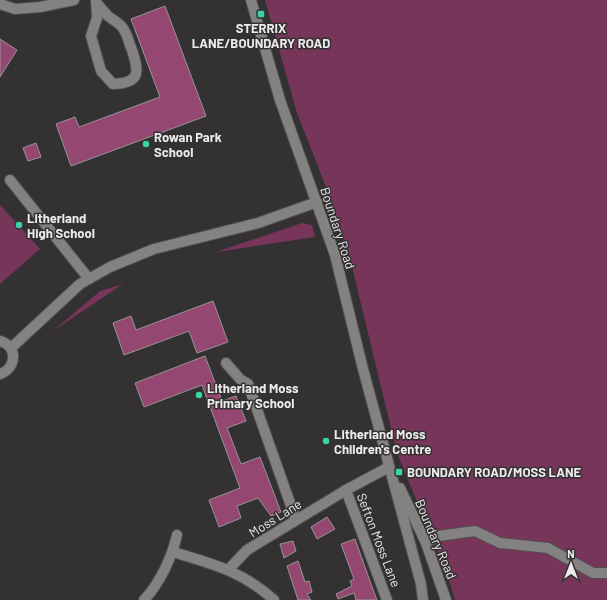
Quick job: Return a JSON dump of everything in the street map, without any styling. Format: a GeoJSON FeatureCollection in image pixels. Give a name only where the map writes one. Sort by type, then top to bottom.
{"type":"FeatureCollection","features":[{"type":"Feature","properties":{"kind":"street"},"geometry":{"type":"LineString","coordinates":[[0,4],[15,9],[40,8],[74,0]]}},
{"type":"Feature","properties":{"kind":"street","name":"Boundary Road"},"geometry":{"type":"LineString","coordinates":[[251,0],[280,100],[335,255],[389,467],[421,584],[423,600]]}},
{"type":"Feature","properties":{"kind":"street"},"geometry":{"type":"LineString","coordinates":[[96,1],[106,14],[118,21],[124,30],[138,67],[137,74],[133,80],[126,84],[113,84],[101,71],[92,36],[97,18],[96,1]]}},
{"type":"Feature","properties":{"kind":"street"},"geometry":{"type":"LineString","coordinates":[[10,180],[89,279]]}},
{"type":"Feature","properties":{"kind":"street"},"geometry":{"type":"LineString","coordinates":[[11,348],[80,284],[110,267],[154,249],[258,223],[317,202]]}},
{"type":"Feature","properties":{"kind":"street"},"geometry":{"type":"LineString","coordinates":[[0,341],[7,344],[13,353],[13,364],[6,371],[0,374]]}},
{"type":"Feature","properties":{"kind":"street"},"geometry":{"type":"LineString","coordinates":[[226,363],[240,379],[248,384],[296,520]]}},
{"type":"Feature","properties":{"kind":"street","name":"Boundary Road"},"geometry":{"type":"LineString","coordinates":[[389,467],[426,543],[446,600]]}},
{"type":"Feature","properties":{"kind":"street","name":"Moss Lane"},"geometry":{"type":"LineString","coordinates":[[229,569],[247,550],[346,490],[389,467]]}},
{"type":"Feature","properties":{"kind":"street","name":"Sefton Moss Lane"},"geometry":{"type":"LineString","coordinates":[[346,490],[387,600]]}},
{"type":"Feature","properties":{"kind":"street"},"geometry":{"type":"LineString","coordinates":[[426,543],[438,536],[476,531],[500,543],[548,548],[593,573],[607,573]]}},
{"type":"Feature","properties":{"kind":"street"},"geometry":{"type":"LineString","coordinates":[[144,600],[161,575],[173,552],[177,534]]}},
{"type":"Feature","properties":{"kind":"street"},"geometry":{"type":"LineString","coordinates":[[173,552],[229,569],[258,586],[274,600]]}},
{"type":"Feature","properties":{"kind":"shaded area"},"geometry":{"type":"Polygon","coordinates":[[[265,0],[607,0],[607,600],[455,600],[448,577],[397,453],[347,246],[343,241],[333,205],[297,113],[265,0]]]}},
{"type":"Feature","properties":{"kind":"shaded area"},"geometry":{"type":"Polygon","coordinates":[[[0,205],[40,249],[0,284],[0,205]]]}},
{"type":"Feature","properties":{"kind":"shaded area"},"geometry":{"type":"Polygon","coordinates":[[[302,223],[312,225],[315,237],[216,252],[302,223]]]}},
{"type":"Feature","properties":{"kind":"shaded area"},"geometry":{"type":"Polygon","coordinates":[[[123,284],[53,331],[100,291],[123,284]]]}},
{"type":"Feature","properties":{"kind":"building"},"geometry":{"type":"Polygon","coordinates":[[[165,6],[206,116],[71,166],[56,124],[75,117],[79,127],[160,97],[131,19],[165,6]]]}},
{"type":"Feature","properties":{"kind":"building"},"geometry":{"type":"Polygon","coordinates":[[[0,39],[17,50],[0,77],[0,39]]]}},
{"type":"Feature","properties":{"kind":"building"},"geometry":{"type":"Polygon","coordinates":[[[36,143],[41,157],[28,161],[23,148],[36,143]]]}},
{"type":"Feature","properties":{"kind":"building"},"geometry":{"type":"Polygon","coordinates":[[[213,301],[228,342],[197,353],[189,331],[124,355],[113,323],[131,316],[136,330],[213,301]]]}},
{"type":"Feature","properties":{"kind":"building"},"geometry":{"type":"Polygon","coordinates":[[[205,356],[222,401],[236,396],[246,421],[227,428],[241,464],[260,457],[281,512],[271,516],[258,498],[237,506],[241,518],[219,527],[209,500],[240,488],[202,385],[144,407],[135,383],[205,356]]]}},
{"type":"Feature","properties":{"kind":"building"},"geometry":{"type":"Polygon","coordinates":[[[327,517],[335,529],[317,539],[311,527],[327,517]]]}},
{"type":"Feature","properties":{"kind":"building"},"geometry":{"type":"Polygon","coordinates":[[[355,539],[377,600],[356,600],[354,593],[338,599],[336,594],[352,586],[350,581],[354,579],[341,544],[355,539]]]}},
{"type":"Feature","properties":{"kind":"building"},"geometry":{"type":"Polygon","coordinates":[[[293,541],[296,551],[284,558],[280,544],[293,541]]]}},
{"type":"Feature","properties":{"kind":"building"},"geometry":{"type":"Polygon","coordinates":[[[298,561],[305,582],[309,581],[312,592],[307,594],[311,600],[298,600],[287,566],[298,561]]]}},
{"type":"Feature","properties":{"kind":"place","name":"STERRIX LANE/BOUNDARY ROAD"},"geometry":{"type":"Point","coordinates":[261,14]}},
{"type":"Feature","properties":{"kind":"place","name":"Rowan Park School"},"geometry":{"type":"Point","coordinates":[146,144]}},
{"type":"Feature","properties":{"kind":"place","name":"Litherland High School"},"geometry":{"type":"Point","coordinates":[19,225]}},
{"type":"Feature","properties":{"kind":"place","name":"Litherland Moss Primary School"},"geometry":{"type":"Point","coordinates":[199,395]}},
{"type":"Feature","properties":{"kind":"place","name":"Litherland Moss Children's Centre"},"geometry":{"type":"Point","coordinates":[326,441]}},
{"type":"Feature","properties":{"kind":"place","name":"BOUNDARY ROAD/MOSS LANE"},"geometry":{"type":"Point","coordinates":[399,472]}}]}
